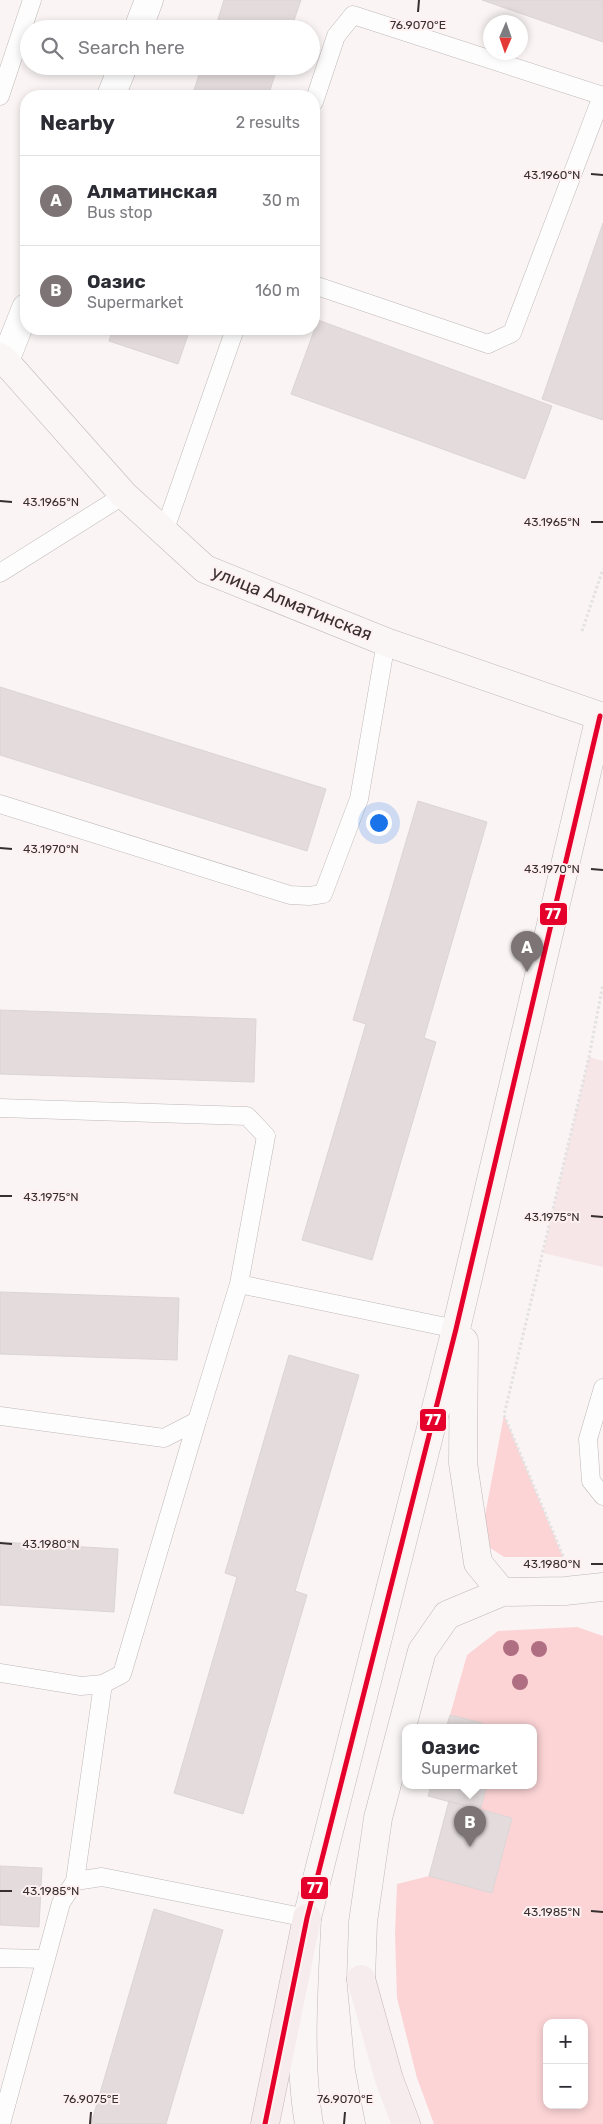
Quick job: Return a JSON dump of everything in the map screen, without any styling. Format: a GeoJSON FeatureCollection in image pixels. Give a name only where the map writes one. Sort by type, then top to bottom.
{"type":"FeatureCollection","features":[{"type":"Feature","properties":{"kind":"main road"},"geometry":{"type":"LineString","coordinates":[[265,2124],[307,1918]]}},
{"type":"Feature","properties":{"kind":"main road"},"geometry":{"type":"LineString","coordinates":[[361,1979],[389,2079],[406,2124]]}},
{"type":"Feature","properties":{"kind":"street"},"geometry":{"type":"LineString","coordinates":[[141,20],[149,0]]}},
{"type":"Feature","properties":{"kind":"street"},"geometry":{"type":"LineString","coordinates":[[113,90],[119,75]]}},
{"type":"Feature","properties":{"kind":"street"},"geometry":{"type":"LineString","coordinates":[[3,359],[20,321]]}},
{"type":"Feature","properties":{"kind":"street","name":"улица Алматинская"},"geometry":{"type":"LineString","coordinates":[[3,359],[124,495],[204,569],[386,642],[601,716]]}},
{"type":"Feature","properties":{"kind":"street"},"geometry":{"type":"LineString","coordinates":[[309,2124],[305,2085],[303,2008],[307,1918],[456,1329],[462,1297],[601,716]]}},
{"type":"Feature","properties":{"kind":"street"},"geometry":{"type":"LineString","coordinates":[[462,1297],[464,1322],[462,1463],[478,1563],[502,1592]]}},
{"type":"Feature","properties":{"kind":"street"},"geometry":{"type":"LineString","coordinates":[[403,1724],[422,1651],[446,1615],[502,1592],[565,1591],[603,1587]]}},
{"type":"Feature","properties":{"kind":"street"},"geometry":{"type":"LineString","coordinates":[[380,2124],[369,2066],[361,1979],[363,1922],[378,1818],[402,1727]]}},
{"type":"Feature","properties":{"kind":"lane"},"geometry":{"type":"LineString","coordinates":[[25,20],[32,0]]}},
{"type":"Feature","properties":{"kind":"lane"},"geometry":{"type":"LineString","coordinates":[[318,90],[336,36],[353,14],[603,96],[512,333],[488,344],[320,287]]}},
{"type":"Feature","properties":{"kind":"lane"},"geometry":{"type":"LineString","coordinates":[[0,96],[20,36]]}},
{"type":"Feature","properties":{"kind":"lane"},"geometry":{"type":"LineString","coordinates":[[164,532],[233,335]]}},
{"type":"Feature","properties":{"kind":"lane"},"geometry":{"type":"LineString","coordinates":[[0,573],[124,495]]}},
{"type":"Feature","properties":{"kind":"lane"},"geometry":{"type":"LineString","coordinates":[[0,804],[290,895],[309,896],[323,894],[359,799],[386,642]]}},
{"type":"Feature","properties":{"kind":"lane"},"geometry":{"type":"LineString","coordinates":[[0,1108],[247,1116],[266,1136],[238,1284],[122,1674],[103,1684],[81,1686],[0,1673]]}},
{"type":"Feature","properties":{"kind":"lane"},"geometry":{"type":"LineString","coordinates":[[238,1284],[456,1329]]}},
{"type":"Feature","properties":{"kind":"lane"},"geometry":{"type":"LineString","coordinates":[[603,1388],[591,1481],[603,1496]]}},
{"type":"Feature","properties":{"kind":"lane"},"geometry":{"type":"LineString","coordinates":[[0,1416],[164,1438],[197,1421]]}},
{"type":"Feature","properties":{"kind":"lane"},"geometry":{"type":"LineString","coordinates":[[1,2124],[61,1902],[75,1881],[103,1684]]}},
{"type":"Feature","properties":{"kind":"lane"},"geometry":{"type":"LineString","coordinates":[[75,1881],[102,1877],[307,1918]]}},
{"type":"Feature","properties":{"kind":"lane"},"geometry":{"type":"LineString","coordinates":[[0,1958],[46,1959]]}},
{"type":"Feature","properties":{"kind":"path"},"geometry":{"type":"LineString","coordinates":[[582,631],[603,569]]}},
{"type":"Feature","properties":{"kind":"path"},"geometry":{"type":"LineString","coordinates":[[563,1557],[504,1415],[586,1067],[603,984]]}},
{"type":"Feature","properties":{"kind":"shaded area"},"geometry":{"type":"Polygon","coordinates":[[[589,1057],[603,1061],[603,1267],[543,1253],[589,1057]]]}},
{"type":"Feature","properties":{"kind":"shaded area"},"geometry":{"type":"Polygon","coordinates":[[[504,1415],[563,1557],[504,1557],[487,1546],[482,1531],[504,1415]]]}},
{"type":"Feature","properties":{"kind":"shaded area"},"geometry":{"type":"Polygon","coordinates":[[[577,1627],[603,1636],[603,2124],[434,2124],[417,2078],[397,1998],[395,1934],[397,1884],[429,1876],[492,1893],[512,1818],[480,1810],[486,1789],[537,1789],[537,1724],[482,1724],[450,1715],[467,1655],[498,1631],[577,1627]]]}},
{"type":"Feature","properties":{"kind":"building"},"geometry":{"type":"Polygon","coordinates":[[[224,0],[301,0],[294,20],[218,20],[224,0]]]}},
{"type":"Feature","properties":{"kind":"building"},"geometry":{"type":"Polygon","coordinates":[[[482,0],[603,0],[603,42],[528,15],[482,0]]]}},
{"type":"Feature","properties":{"kind":"building"},"geometry":{"type":"Polygon","coordinates":[[[199,75],[275,75],[270,90],[194,90],[199,75]]]}},
{"type":"Feature","properties":{"kind":"building"},"geometry":{"type":"Polygon","coordinates":[[[603,223],[603,420],[542,399],[603,223]]]}},
{"type":"Feature","properties":{"kind":"building"},"geometry":{"type":"Polygon","coordinates":[[[320,321],[552,406],[525,479],[291,394],[313,335],[320,335],[320,321]]]}},
{"type":"Feature","properties":{"kind":"building"},"geometry":{"type":"Polygon","coordinates":[[[111,335],[188,335],[178,364],[109,341],[111,335]]]}},
{"type":"Feature","properties":{"kind":"building"},"geometry":{"type":"Polygon","coordinates":[[[0,687],[326,789],[307,851],[0,755],[0,687]]]}},
{"type":"Feature","properties":{"kind":"building"},"geometry":{"type":"Polygon","coordinates":[[[418,801],[487,822],[424,1038],[436,1042],[372,1260],[302,1240],[366,1024],[353,1020],[418,801]]]}},
{"type":"Feature","properties":{"kind":"building"},"geometry":{"type":"Polygon","coordinates":[[[0,1010],[256,1019],[254,1082],[0,1074],[0,1010]]]}},
{"type":"Feature","properties":{"kind":"building"},"geometry":{"type":"Polygon","coordinates":[[[0,1292],[179,1298],[177,1360],[0,1354],[0,1292]]]}},
{"type":"Feature","properties":{"kind":"building"},"geometry":{"type":"Polygon","coordinates":[[[289,1355],[359,1375],[295,1591],[307,1595],[243,1814],[174,1793],[237,1577],[225,1573],[289,1355]]]}},
{"type":"Feature","properties":{"kind":"building"},"geometry":{"type":"Polygon","coordinates":[[[0,1542],[118,1549],[114,1612],[0,1605],[0,1542]]]}},
{"type":"Feature","properties":{"kind":"building"},"geometry":{"type":"Polygon","coordinates":[[[450,1715],[482,1723],[482,1724],[447,1724],[450,1715]]]}},
{"type":"Feature","properties":{"kind":"building"},"geometry":{"type":"Polygon","coordinates":[[[430,1789],[486,1789],[480,1810],[428,1796],[430,1789]]]}},
{"type":"Feature","properties":{"kind":"building"},"geometry":{"type":"Polygon","coordinates":[[[449,1801],[512,1818],[492,1893],[429,1876],[449,1801]]]}},
{"type":"Feature","properties":{"kind":"building"},"geometry":{"type":"Polygon","coordinates":[[[0,1866],[42,1868],[39,1927],[0,1925],[0,1866]]]}},
{"type":"Feature","properties":{"kind":"building"},"geometry":{"type":"Polygon","coordinates":[[[154,1909],[223,1930],[166,2124],[91,2124],[154,1909]]]}},
{"type":"Feature","properties":{"kind":"transit line","name":"77"},"geometry":{"type":"LineString","coordinates":[[265,2124],[307,1918],[456,1329],[600,716]]}},
{"type":"Feature","properties":{"kind":"place","name":"Алматинская"},"geometry":{"type":"Point","coordinates":[527,972]}},
{"type":"Feature","properties":{"kind":"place","name":"Оазис"},"geometry":{"type":"Point","coordinates":[470,1847]}}]}
